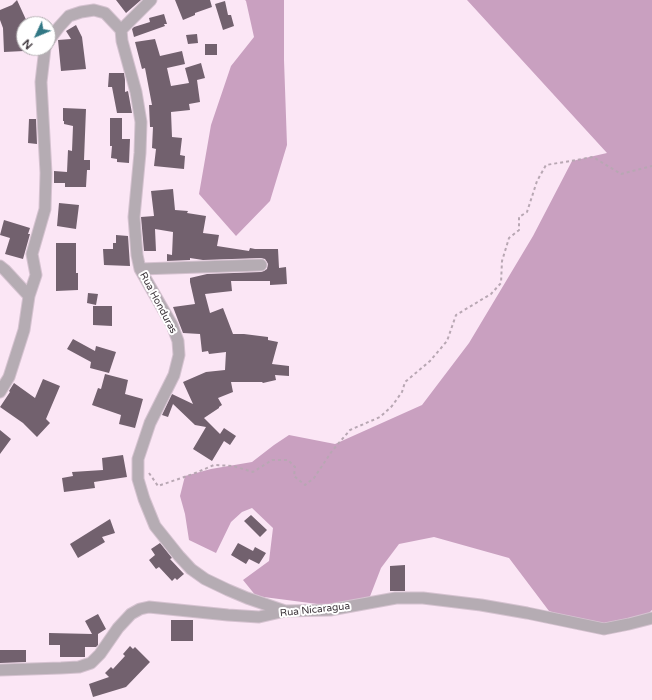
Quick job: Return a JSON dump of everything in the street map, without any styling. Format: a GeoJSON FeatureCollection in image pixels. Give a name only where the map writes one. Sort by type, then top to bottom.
{"type":"FeatureCollection","features":[{"type":"Feature","properties":{"kind":"street"},"geometry":{"type":"LineString","coordinates":[[56,31],[70,16],[81,12],[94,10],[105,13],[121,30],[151,0]]}},
{"type":"Feature","properties":{"kind":"street","name":"Rua Honduras"},"geometry":{"type":"LineString","coordinates":[[121,30],[122,41],[136,92],[141,122],[140,153],[134,216],[137,256],[140,269],[172,325],[178,341],[179,355],[174,375],[150,423],[138,459],[138,479],[155,526],[191,569],[205,579],[228,590],[285,612]]}},
{"type":"Feature","properties":{"kind":"street"},"geometry":{"type":"LineString","coordinates":[[0,392],[9,377],[24,330],[29,296],[36,275],[32,254],[45,209],[46,173],[41,82],[44,56]]}},
{"type":"Feature","properties":{"kind":"street"},"geometry":{"type":"LineString","coordinates":[[140,269],[260,265]]}},
{"type":"Feature","properties":{"kind":"street"},"geometry":{"type":"LineString","coordinates":[[0,266],[29,296]]}},
{"type":"Feature","properties":{"kind":"street","name":"Rua Nicaragua"},"geometry":{"type":"LineString","coordinates":[[0,670],[79,667],[91,663],[100,654],[118,628],[131,614],[140,609],[149,607],[259,617],[285,612],[330,610],[396,598],[422,598],[481,605],[604,628],[652,618]]}},
{"type":"Feature","properties":{"kind":"path"},"geometry":{"type":"LineString","coordinates":[[138,459],[158,486],[194,474],[214,465],[232,466],[253,472],[272,460],[288,460],[295,467],[294,476],[305,485],[314,478],[332,451],[350,430],[380,417],[392,406],[402,392],[405,382],[430,361],[447,341],[456,315],[491,294],[501,283],[502,261],[509,238],[519,230],[519,217],[527,212],[537,180],[546,165],[593,157],[621,174],[652,166]]}},
{"type":"Feature","properties":{"kind":"shaded area"},"geometry":{"type":"Polygon","coordinates":[[[245,0],[284,0],[284,60],[287,145],[270,201],[236,236],[199,194],[211,125],[231,66],[254,37],[245,0]]]}},
{"type":"Feature","properties":{"kind":"shaded area"},"geometry":{"type":"Polygon","coordinates":[[[467,0],[652,0],[652,610],[643,619],[594,628],[549,611],[509,558],[434,537],[399,544],[381,568],[369,599],[333,606],[256,596],[243,580],[269,561],[273,528],[252,508],[242,512],[231,522],[216,553],[189,540],[185,514],[180,496],[185,476],[211,469],[252,462],[289,435],[335,444],[422,405],[469,343],[533,236],[572,161],[607,153],[467,0]]]}},
{"type":"Feature","properties":{"kind":"building"},"geometry":{"type":"Polygon","coordinates":[[[17,0],[24,16],[16,16],[16,51],[4,52],[3,28],[0,20],[0,10],[12,5],[17,0]]]}},
{"type":"Feature","properties":{"kind":"building"},"geometry":{"type":"Polygon","coordinates":[[[116,0],[141,0],[126,13],[116,0]]]}},
{"type":"Feature","properties":{"kind":"building"},"geometry":{"type":"Polygon","coordinates":[[[175,0],[210,0],[212,7],[195,13],[195,15],[183,20],[175,0]]]}},
{"type":"Feature","properties":{"kind":"building"},"geometry":{"type":"Polygon","coordinates":[[[225,1],[228,15],[231,15],[234,26],[223,30],[215,4],[225,1]]]}},
{"type":"Feature","properties":{"kind":"building"},"geometry":{"type":"Polygon","coordinates":[[[164,14],[167,24],[164,24],[165,26],[134,37],[132,29],[134,27],[150,22],[149,18],[164,14]]]}},
{"type":"Feature","properties":{"kind":"building"},"geometry":{"type":"Polygon","coordinates":[[[76,25],[82,37],[86,69],[61,71],[58,40],[71,39],[66,31],[76,25]]]}},
{"type":"Feature","properties":{"kind":"building"},"geometry":{"type":"Polygon","coordinates":[[[197,34],[198,43],[188,44],[186,35],[197,34]]]}},
{"type":"Feature","properties":{"kind":"building"},"geometry":{"type":"Polygon","coordinates":[[[155,39],[160,56],[182,51],[185,64],[167,68],[171,86],[189,83],[185,68],[201,63],[205,78],[197,80],[200,102],[189,104],[190,110],[171,112],[172,137],[182,138],[180,155],[185,156],[184,169],[154,166],[156,149],[152,148],[153,127],[150,127],[149,105],[152,105],[145,68],[142,69],[135,42],[155,39]]]}},
{"type":"Feature","properties":{"kind":"building"},"geometry":{"type":"Polygon","coordinates":[[[205,44],[217,44],[217,55],[205,55],[205,44]]]}},
{"type":"Feature","properties":{"kind":"building"},"geometry":{"type":"Polygon","coordinates":[[[109,73],[124,73],[125,92],[128,91],[132,113],[117,113],[112,87],[108,87],[109,73]]]}},
{"type":"Feature","properties":{"kind":"building"},"geometry":{"type":"Polygon","coordinates":[[[63,108],[86,109],[84,160],[90,160],[90,170],[87,170],[86,187],[65,187],[65,183],[54,183],[54,171],[67,172],[68,150],[72,151],[73,126],[64,124],[63,108]]]}},
{"type":"Feature","properties":{"kind":"building"},"geometry":{"type":"Polygon","coordinates":[[[110,118],[122,118],[122,139],[130,139],[129,163],[117,162],[117,159],[111,158],[112,146],[110,146],[110,118]]]}},
{"type":"Feature","properties":{"kind":"building"},"geometry":{"type":"Polygon","coordinates":[[[29,119],[36,119],[37,144],[28,143],[29,119]]]}},
{"type":"Feature","properties":{"kind":"building"},"geometry":{"type":"Polygon","coordinates":[[[173,189],[175,210],[188,211],[187,213],[206,216],[203,233],[219,235],[217,246],[249,251],[250,248],[278,249],[279,268],[286,267],[287,284],[270,285],[270,281],[231,281],[232,291],[205,294],[210,313],[223,308],[233,334],[268,337],[268,340],[278,342],[272,364],[289,366],[289,376],[275,375],[276,380],[263,383],[231,382],[233,392],[218,398],[222,405],[204,418],[220,434],[224,428],[236,436],[230,445],[224,441],[212,461],[193,449],[206,427],[195,425],[173,404],[168,417],[162,415],[172,394],[193,404],[183,382],[206,372],[225,370],[226,352],[209,354],[208,351],[202,352],[200,334],[183,333],[173,307],[195,304],[190,278],[207,274],[261,272],[267,269],[268,264],[265,259],[261,258],[203,260],[190,258],[190,260],[167,261],[167,254],[172,255],[173,232],[155,229],[156,251],[144,251],[141,217],[154,216],[151,191],[173,189]]]}},
{"type":"Feature","properties":{"kind":"building"},"geometry":{"type":"Polygon","coordinates":[[[59,203],[79,205],[76,229],[57,226],[59,203]]]}},
{"type":"Feature","properties":{"kind":"building"},"geometry":{"type":"Polygon","coordinates":[[[4,220],[30,228],[28,234],[30,234],[23,259],[5,254],[10,238],[0,235],[4,220]]]}},
{"type":"Feature","properties":{"kind":"building"},"geometry":{"type":"Polygon","coordinates":[[[116,235],[128,236],[130,266],[104,265],[103,249],[113,249],[113,243],[116,243],[116,235]]]}},
{"type":"Feature","properties":{"kind":"building"},"geometry":{"type":"Polygon","coordinates":[[[56,243],[76,243],[76,273],[78,273],[78,290],[56,291],[56,243]]]}},
{"type":"Feature","properties":{"kind":"building"},"geometry":{"type":"Polygon","coordinates":[[[88,293],[98,294],[96,305],[87,303],[88,293]]]}},
{"type":"Feature","properties":{"kind":"building"},"geometry":{"type":"Polygon","coordinates":[[[93,306],[112,306],[112,326],[93,325],[93,306]]]}},
{"type":"Feature","properties":{"kind":"building"},"geometry":{"type":"Polygon","coordinates":[[[73,339],[95,351],[96,346],[116,352],[109,373],[90,368],[91,362],[67,349],[73,339]]]}},
{"type":"Feature","properties":{"kind":"building"},"geometry":{"type":"Polygon","coordinates":[[[105,374],[128,380],[125,394],[143,399],[135,428],[119,424],[121,415],[92,405],[98,388],[101,389],[105,374]]]}},
{"type":"Feature","properties":{"kind":"building"},"geometry":{"type":"Polygon","coordinates":[[[43,379],[60,386],[46,419],[50,423],[37,437],[23,423],[0,407],[14,383],[35,398],[43,379]]]}},
{"type":"Feature","properties":{"kind":"building"},"geometry":{"type":"Polygon","coordinates":[[[0,430],[11,439],[0,454],[0,430]]]}},
{"type":"Feature","properties":{"kind":"building"},"geometry":{"type":"Polygon","coordinates":[[[123,455],[127,477],[94,482],[95,488],[64,492],[62,478],[73,476],[72,472],[103,470],[102,458],[123,455]]]}},
{"type":"Feature","properties":{"kind":"building"},"geometry":{"type":"Polygon","coordinates":[[[251,515],[267,530],[260,537],[244,521],[251,515]]]}},
{"type":"Feature","properties":{"kind":"building"},"geometry":{"type":"Polygon","coordinates":[[[110,519],[115,533],[102,537],[105,542],[78,558],[70,544],[110,519]]]}},
{"type":"Feature","properties":{"kind":"building"},"geometry":{"type":"Polygon","coordinates":[[[160,543],[172,558],[170,559],[184,574],[177,580],[175,578],[172,581],[159,567],[156,569],[149,560],[155,555],[151,549],[160,543]]]}},
{"type":"Feature","properties":{"kind":"building"},"geometry":{"type":"Polygon","coordinates":[[[238,543],[253,551],[255,547],[266,553],[259,564],[249,559],[246,564],[231,555],[238,543]]]}},
{"type":"Feature","properties":{"kind":"building"},"geometry":{"type":"Polygon","coordinates":[[[405,565],[405,591],[390,591],[390,566],[405,565]]]}},
{"type":"Feature","properties":{"kind":"building"},"geometry":{"type":"Polygon","coordinates":[[[98,614],[106,629],[98,634],[98,645],[96,647],[85,647],[85,657],[60,657],[60,645],[49,645],[49,633],[92,634],[85,621],[98,614]]]}},
{"type":"Feature","properties":{"kind":"building"},"geometry":{"type":"Polygon","coordinates":[[[171,620],[193,620],[193,641],[171,641],[171,620]]]}},
{"type":"Feature","properties":{"kind":"building"},"geometry":{"type":"Polygon","coordinates":[[[130,646],[133,649],[135,647],[150,662],[126,687],[93,697],[89,684],[109,677],[105,673],[111,667],[113,669],[125,656],[123,654],[130,646]]]}},
{"type":"Feature","properties":{"kind":"building"},"geometry":{"type":"Polygon","coordinates":[[[0,650],[26,650],[26,662],[0,663],[0,650]]]}}]}
